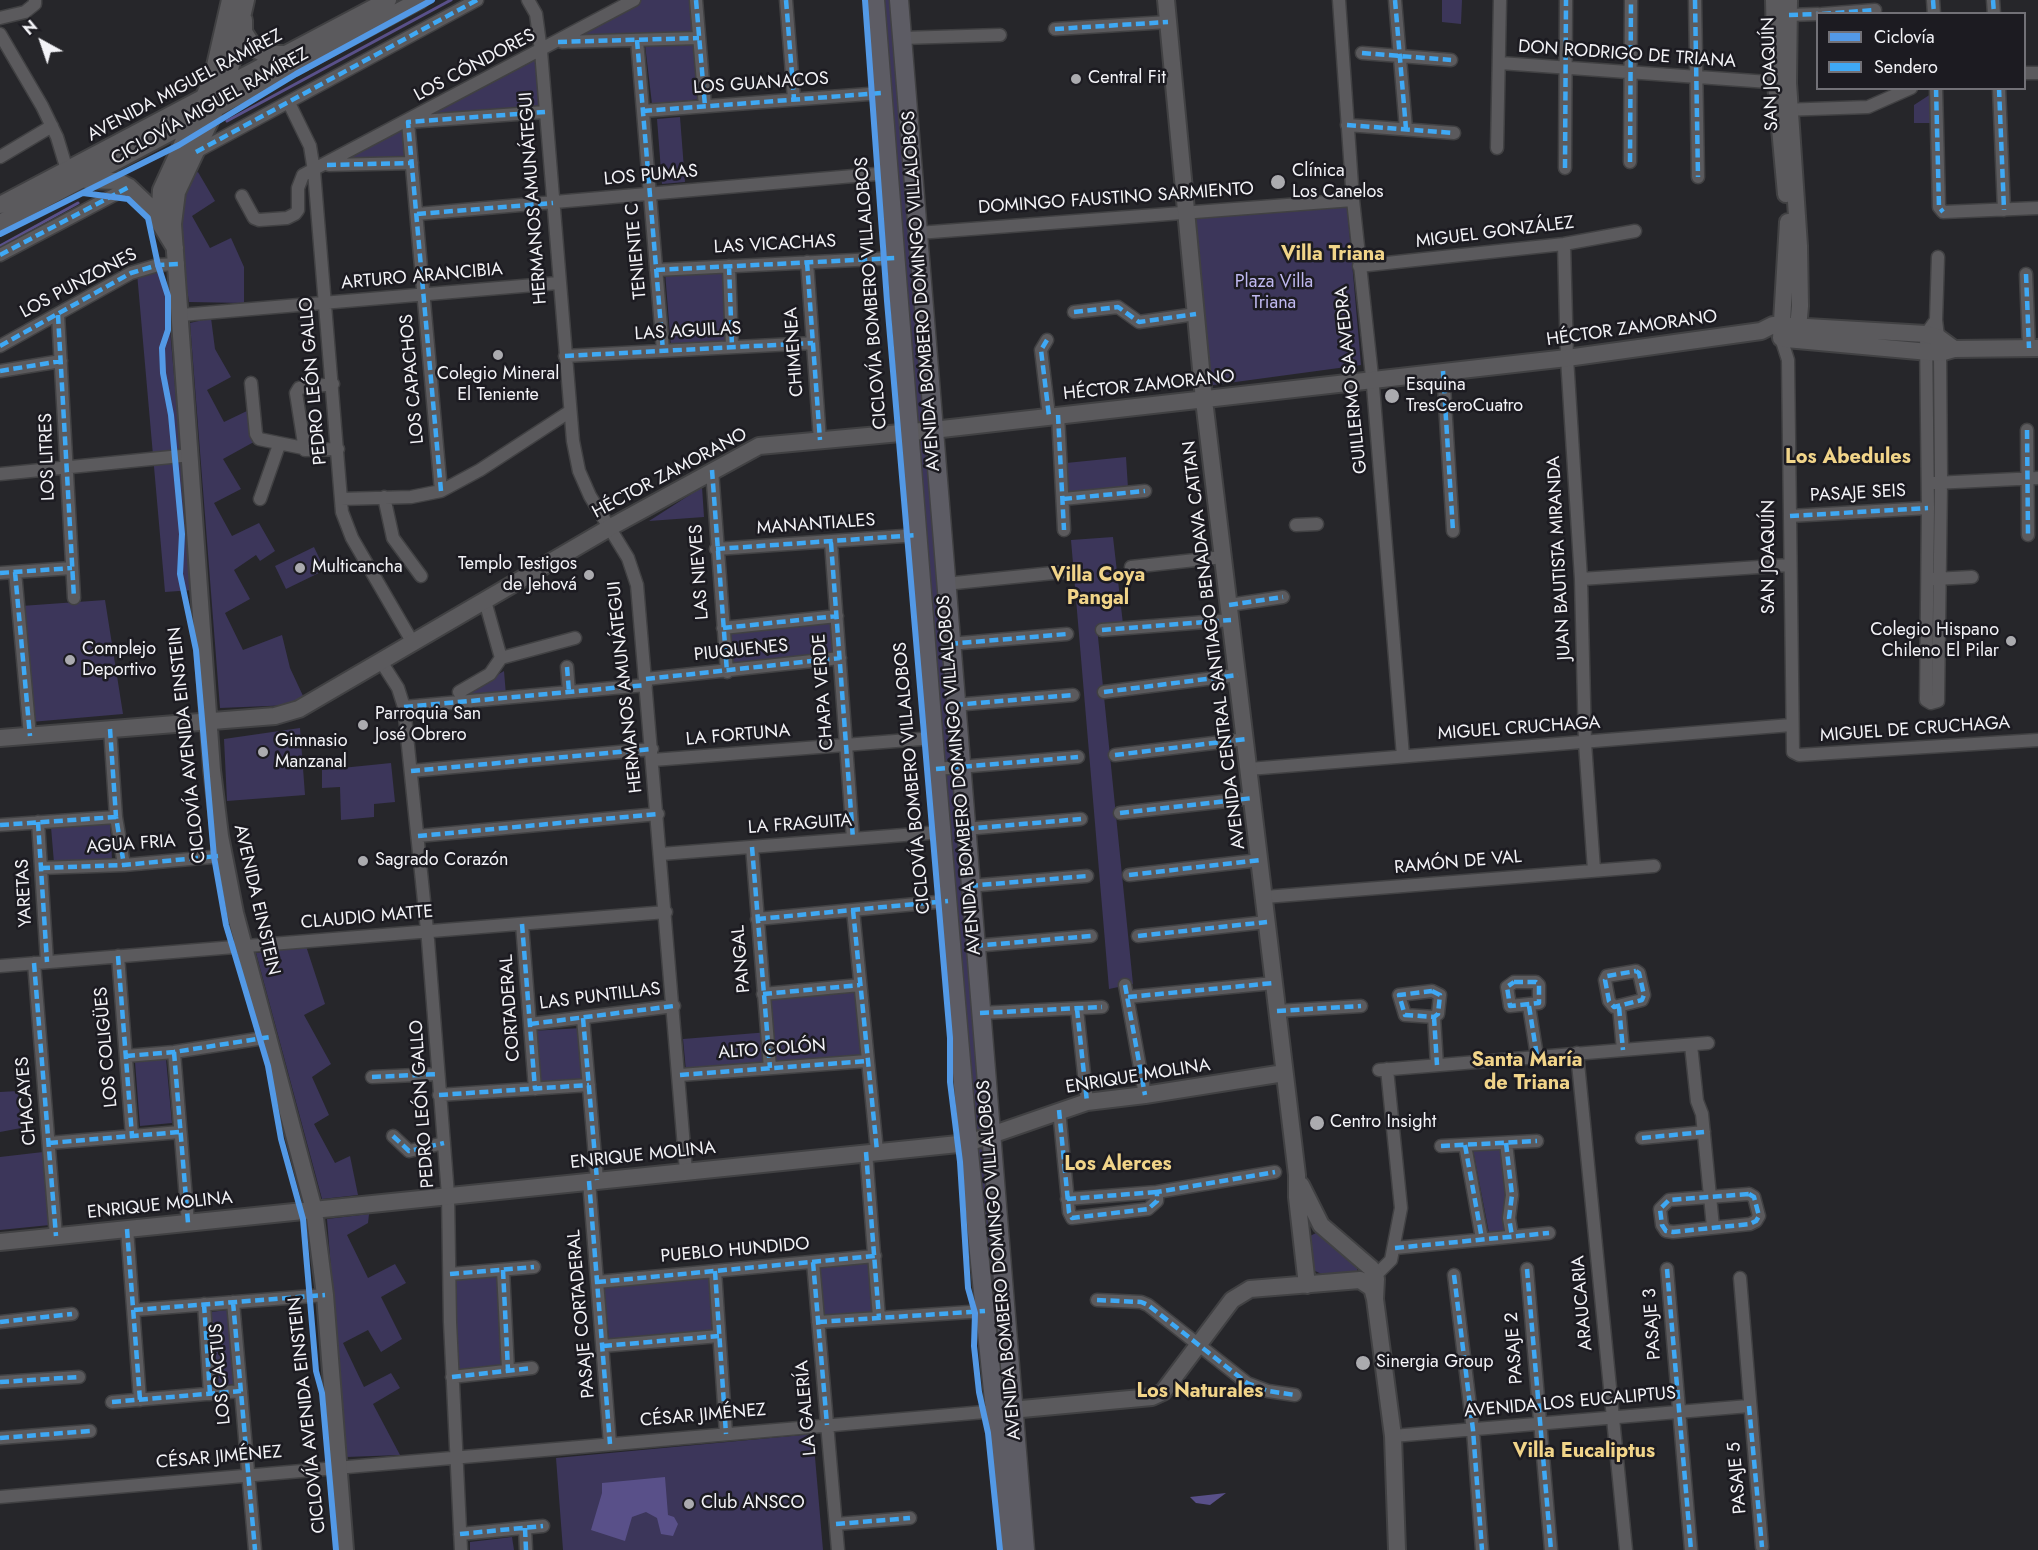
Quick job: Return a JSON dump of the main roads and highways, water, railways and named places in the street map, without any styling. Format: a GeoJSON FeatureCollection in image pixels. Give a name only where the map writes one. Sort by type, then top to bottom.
{"type":"FeatureCollection","features":[{"type":"Feature","properties":{"kind":"main road","name":"AVENIDA BOMBERO DOMINGO VILLALOBOS"},"geometry":{"type":"LineString","coordinates":[[875,0],[968,1143],[985,1311],[1004,1411],[1025,1550]]}},
{"type":"Feature","properties":{"kind":"main road","name":"AVENIDA BOMBERO DOMINGO VILLALOBOS"},"geometry":{"type":"LineString","coordinates":[[899,0],[990,1137],[1009,1550]]}},
{"type":"Feature","properties":{"kind":"waterway"},"geometry":{"type":"LineString","coordinates":[[227,121],[451,0]]}},
{"type":"Feature","properties":{"kind":"waterway"},"geometry":{"type":"LineString","coordinates":[[0,246],[78,203]]}},
{"type":"Feature","properties":{"kind":"place","name":"Central Fit"},"geometry":{"type":"Point","coordinates":[1076,79]}},
{"type":"Feature","properties":{"kind":"place","name":"Clínica Los Canelos"},"geometry":{"type":"Point","coordinates":[1278,182]}},
{"type":"Feature","properties":{"kind":"place","name":"Colegio Mineral El Teniente"},"geometry":{"type":"Point","coordinates":[498,355]}},
{"type":"Feature","properties":{"kind":"place","name":"Esquina TresCeroCuatro"},"geometry":{"type":"Point","coordinates":[1392,396]}},
{"type":"Feature","properties":{"kind":"place","name":"Multicancha"},"geometry":{"type":"Point","coordinates":[300,568]}},
{"type":"Feature","properties":{"kind":"place","name":"Templo Testigos de Jehová"},"geometry":{"type":"Point","coordinates":[589,575]}},
{"type":"Feature","properties":{"kind":"place","name":"Colegio Hispano Chileno El Pilar"},"geometry":{"type":"Point","coordinates":[2011,641]}},
{"type":"Feature","properties":{"kind":"place","name":"Complejo Deportivo"},"geometry":{"type":"Point","coordinates":[70,660]}},
{"type":"Feature","properties":{"kind":"place","name":"Parroquia San José Obrero"},"geometry":{"type":"Point","coordinates":[363,725]}},
{"type":"Feature","properties":{"kind":"place","name":"Gimnasio Manzanal"},"geometry":{"type":"Point","coordinates":[263,752]}},
{"type":"Feature","properties":{"kind":"place","name":"Sagrado Corazón"},"geometry":{"type":"Point","coordinates":[363,861]}},
{"type":"Feature","properties":{"kind":"place","name":"Centro Insight"},"geometry":{"type":"Point","coordinates":[1317,1123]}},
{"type":"Feature","properties":{"kind":"place","name":"Sinergia Group"},"geometry":{"type":"Point","coordinates":[1363,1363]}},
{"type":"Feature","properties":{"kind":"place","name":"Club ANSCO"},"geometry":{"type":"Point","coordinates":[689,1504]}},
{"type":"Feature","properties":{"kind":"district","name":"Villa Triana"},"geometry":{"type":"Point","coordinates":[1333,255]}},
{"type":"Feature","properties":{"kind":"district","name":"Los Abedules"},"geometry":{"type":"Point","coordinates":[1848,458]}},
{"type":"Feature","properties":{"kind":"district","name":"Villa Coya Pangal"},"geometry":{"type":"Point","coordinates":[1098,588]}},
{"type":"Feature","properties":{"kind":"district","name":"Santa María de Triana"},"geometry":{"type":"Point","coordinates":[1527,1072]}},
{"type":"Feature","properties":{"kind":"district","name":"Los Alerces"},"geometry":{"type":"Point","coordinates":[1118,1165]}},
{"type":"Feature","properties":{"kind":"district","name":"Los Naturales"},"geometry":{"type":"Point","coordinates":[1200,1392]}},
{"type":"Feature","properties":{"kind":"district","name":"Villa Eucaliptus"},"geometry":{"type":"Point","coordinates":[1584,1452]}},
{"type":"Feature","properties":{"kind":"park label","name":"Plaza Villa Triana"},"geometry":{"type":"Point","coordinates":[1274,293]}}]}
